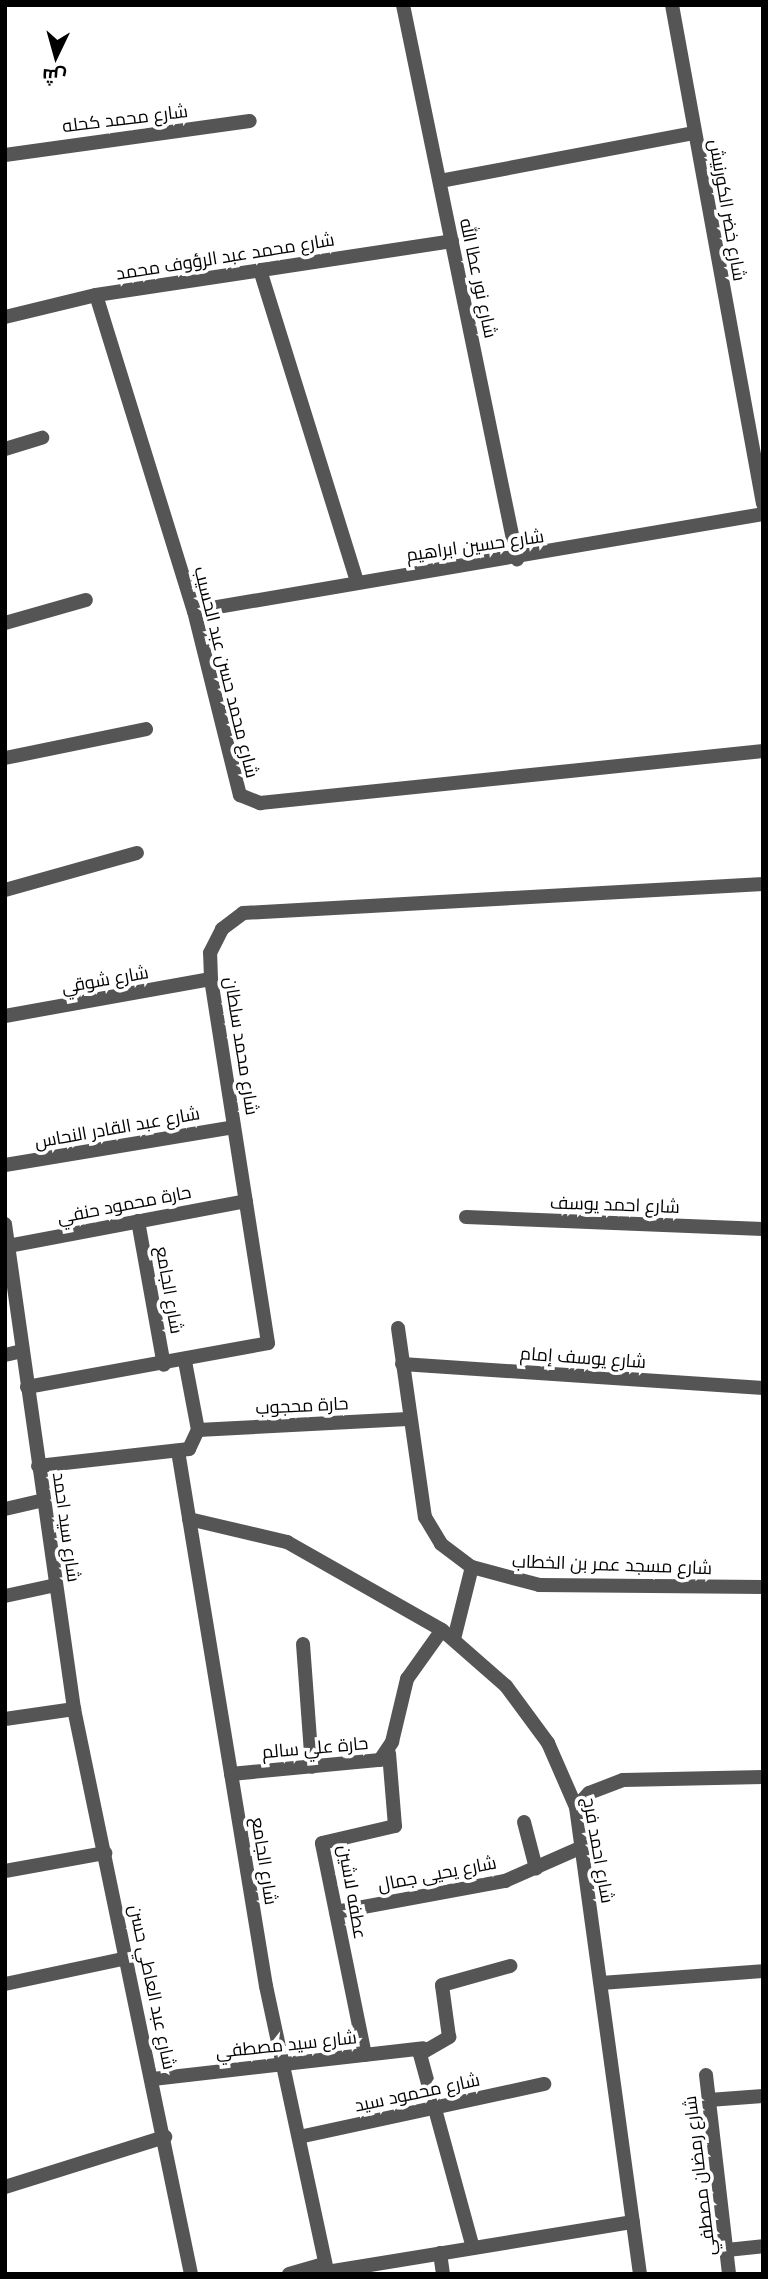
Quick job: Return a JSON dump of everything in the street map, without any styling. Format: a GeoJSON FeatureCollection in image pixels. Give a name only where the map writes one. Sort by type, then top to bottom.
{"type":"FeatureCollection","features":[{"type":"Feature","properties":{"kind":"street","name":"شارع نور عطا الله"},"geometry":{"type":"LineString","coordinates":[[403,5],[517,559]]}},
{"type":"Feature","properties":{"kind":"street","name":"شارع خضر الكورنيش"},"geometry":{"type":"LineString","coordinates":[[671,5],[763,504]]}},
{"type":"Feature","properties":{"kind":"street","name":"شارع محمد كحله"},"geometry":{"type":"LineString","coordinates":[[5,155],[250,121]]}},
{"type":"Feature","properties":{"kind":"street"},"geometry":{"type":"LineString","coordinates":[[440,181],[695,133]]}},
{"type":"Feature","properties":{"kind":"street","name":"شارع محمد عبد الرؤوف محمد"},"geometry":{"type":"LineString","coordinates":[[5,317],[96,295],[452,241]]}},
{"type":"Feature","properties":{"kind":"street"},"geometry":{"type":"LineString","coordinates":[[260,270],[357,581]]}},
{"type":"Feature","properties":{"kind":"street","name":"شارع محمد حسن عبد الحسيب"},"geometry":{"type":"LineString","coordinates":[[96,295],[194,611],[233,785],[260,803],[763,751]]}},
{"type":"Feature","properties":{"kind":"street"},"geometry":{"type":"LineString","coordinates":[[5,449],[42,438]]}},
{"type":"Feature","properties":{"kind":"street","name":"شارع حسين ابراهيم"},"geometry":{"type":"LineString","coordinates":[[194,611],[357,581],[517,559],[763,514]]}},
{"type":"Feature","properties":{"kind":"street"},"geometry":{"type":"LineString","coordinates":[[5,623],[86,600]]}},
{"type":"Feature","properties":{"kind":"street"},"geometry":{"type":"LineString","coordinates":[[5,758],[146,729]]}},
{"type":"Feature","properties":{"kind":"street"},"geometry":{"type":"LineString","coordinates":[[5,890],[137,853]]}},
{"type":"Feature","properties":{"kind":"street","name":"شارع محمد سلطان"},"geometry":{"type":"LineString","coordinates":[[27,1387],[185,1362],[268,1343],[211,979],[216,941],[243,913],[763,884]]}},
{"type":"Feature","properties":{"kind":"street","name":"شارع شوقي"},"geometry":{"type":"LineString","coordinates":[[5,1017],[211,979]]}},
{"type":"Feature","properties":{"kind":"street","name":"شارع عبد القادر النحاس"},"geometry":{"type":"LineString","coordinates":[[5,1165],[234,1127]]}},
{"type":"Feature","properties":{"kind":"street","name":"حارة محمود حنفي"},"geometry":{"type":"LineString","coordinates":[[8,1246],[246,1201]]}},
{"type":"Feature","properties":{"kind":"street","name":"شارع احمد يوسف"},"geometry":{"type":"LineString","coordinates":[[466,1217],[763,1229]]}},
{"type":"Feature","properties":{"kind":"street","name":"شارع الجامع"},"geometry":{"type":"LineString","coordinates":[[138,1221],[164,1365]]}},
{"type":"Feature","properties":{"kind":"street","name":"شارع سيد احمد"},"geometry":{"type":"LineString","coordinates":[[5,1224],[74,1709]]}},
{"type":"Feature","properties":{"kind":"street","name":"شارع مسجد عمر بن الخطاب"},"geometry":{"type":"LineString","coordinates":[[398,1328],[408,1419],[425,1517],[442,1544],[472,1567],[539,1585],[763,1587]]}},
{"type":"Feature","properties":{"kind":"street"},"geometry":{"type":"LineString","coordinates":[[5,1355],[22,1351]]}},
{"type":"Feature","properties":{"kind":"street"},"geometry":{"type":"LineString","coordinates":[[38,1466],[189,1449],[198,1430],[185,1362]]}},
{"type":"Feature","properties":{"kind":"street","name":"شارع يوسف إمام"},"geometry":{"type":"LineString","coordinates":[[402,1364],[763,1388]]}},
{"type":"Feature","properties":{"kind":"street","name":"حارة محجوب"},"geometry":{"type":"LineString","coordinates":[[198,1430],[408,1419]]}},
{"type":"Feature","properties":{"kind":"street","name":"شارع الجامع"},"geometry":{"type":"LineString","coordinates":[[178,1451],[231,1774],[283,2064],[327,2270]]}},
{"type":"Feature","properties":{"kind":"street"},"geometry":{"type":"LineString","coordinates":[[5,1509],[44,1500]]}},
{"type":"Feature","properties":{"kind":"street","name":"شارع احمد فرج"},"geometry":{"type":"LineString","coordinates":[[190,1519],[287,1542],[442,1630],[506,1686],[541,1733],[576,1807],[640,2274]]}},
{"type":"Feature","properties":{"kind":"street"},"geometry":{"type":"LineString","coordinates":[[454,1639],[472,1567]]}},
{"type":"Feature","properties":{"kind":"street"},"geometry":{"type":"LineString","coordinates":[[5,1596],[56,1585]]}},
{"type":"Feature","properties":{"kind":"street","name":"حارة علي سالم"},"geometry":{"type":"LineString","coordinates":[[231,1774],[369,1763],[389,1753],[407,1679],[442,1630]]}},
{"type":"Feature","properties":{"kind":"street"},"geometry":{"type":"LineString","coordinates":[[303,1643],[312,1767]]}},
{"type":"Feature","properties":{"kind":"street"},"geometry":{"type":"LineString","coordinates":[[5,1719],[74,1709]]}},
{"type":"Feature","properties":{"kind":"street","name":"شارع عبد العاطي حسن"},"geometry":{"type":"LineString","coordinates":[[74,1709],[153,2078],[191,2274]]}},
{"type":"Feature","properties":{"kind":"street","name":"عطفه لاشين"},"geometry":{"type":"LineString","coordinates":[[365,2055],[322,1843],[395,1826],[389,1753]]}},
{"type":"Feature","properties":{"kind":"street"},"geometry":{"type":"LineString","coordinates":[[576,1807],[589,1793],[623,1780],[763,1777]]}},
{"type":"Feature","properties":{"kind":"street"},"geometry":{"type":"LineString","coordinates":[[524,1822],[536,1868]]}},
{"type":"Feature","properties":{"kind":"street","name":"شارع يحيى جمال"},"geometry":{"type":"LineString","coordinates":[[336,1912],[495,1883],[582,1847]]}},
{"type":"Feature","properties":{"kind":"street"},"geometry":{"type":"LineString","coordinates":[[5,1871],[105,1853]]}},
{"type":"Feature","properties":{"kind":"street"},"geometry":{"type":"LineString","coordinates":[[5,1984],[127,1958]]}},
{"type":"Feature","properties":{"kind":"street","name":"شارع سيد مصطفي"},"geometry":{"type":"LineString","coordinates":[[153,2078],[423,2048],[449,2037],[442,1986],[510,1966]]}},
{"type":"Feature","properties":{"kind":"street"},"geometry":{"type":"LineString","coordinates":[[601,1983],[763,1970]]}},
{"type":"Feature","properties":{"kind":"street"},"geometry":{"type":"LineString","coordinates":[[423,2048],[420,2061],[473,2248]]}},
{"type":"Feature","properties":{"kind":"street","name":"شارع رمضان مصطفي"},"geometry":{"type":"LineString","coordinates":[[706,2075],[729,2274]]}},
{"type":"Feature","properties":{"kind":"street","name":"شارع محمود سيد"},"geometry":{"type":"LineString","coordinates":[[299,2137],[544,2084]]}},
{"type":"Feature","properties":{"kind":"street"},"geometry":{"type":"LineString","coordinates":[[709,2100],[763,2096]]}},
{"type":"Feature","properties":{"kind":"street"},"geometry":{"type":"LineString","coordinates":[[5,2187],[165,2137]]}},
{"type":"Feature","properties":{"kind":"street"},"geometry":{"type":"LineString","coordinates":[[289,2274],[633,2222]]}},
{"type":"Feature","properties":{"kind":"street"},"geometry":{"type":"LineString","coordinates":[[727,2250],[763,2246]]}},
{"type":"Feature","properties":{"kind":"street"},"geometry":{"type":"LineString","coordinates":[[440,2253],[443,2274]]}}]}
